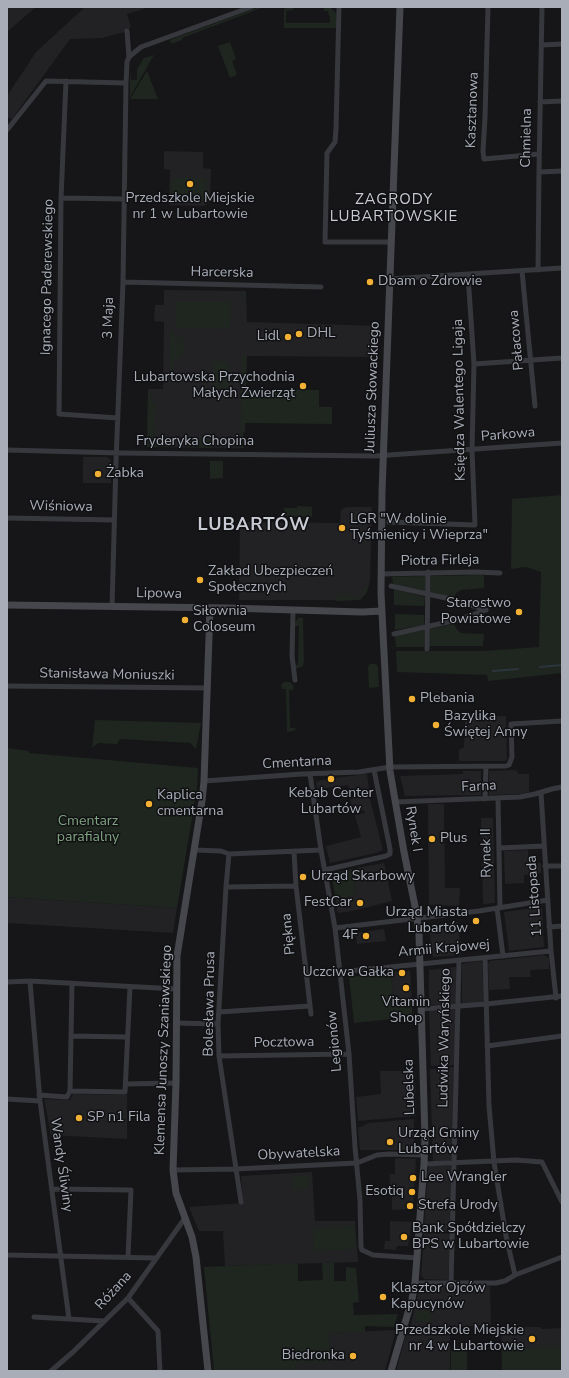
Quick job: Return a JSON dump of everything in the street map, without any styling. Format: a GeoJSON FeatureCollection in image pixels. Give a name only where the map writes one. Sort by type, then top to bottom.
{"type":"FeatureCollection","features":[{"type":"Feature","properties":{"kind":"main road","name":"Juliusza Słowackiego"},"geometry":{"type":"LineString","coordinates":[[390,767],[381,574],[400,7]]}},
{"type":"Feature","properties":{"kind":"main road","name":"Lipowa"},"geometry":{"type":"LineString","coordinates":[[7,606],[210,608],[362,612],[382,611]]}},
{"type":"Feature","properties":{"kind":"main road","name":"Klemensa Junoszy Szaniawskiego"},"geometry":{"type":"LineString","coordinates":[[208,1371],[196,1257],[192,1237],[176,1193],[173,1170],[176,1084],[177,956],[195,850],[204,781],[210,608]]}},
{"type":"Feature","properties":{"kind":"main road","name":"Rynek I"},"geometry":{"type":"LineString","coordinates":[[390,767],[417,918]]}},
{"type":"Feature","properties":{"kind":"main road","name":"Lubelska"},"geometry":{"type":"LineString","coordinates":[[391,1371],[412,1299],[415,1283],[425,1154],[420,963],[417,918]]}},
{"type":"Feature","properties":{"kind":"street"},"geometry":{"type":"LineString","coordinates":[[129,57],[141,47],[251,7]]}},
{"type":"Feature","properties":{"kind":"street"},"geometry":{"type":"LineString","coordinates":[[339,7],[335,142],[327,153],[325,242],[392,242]]}},
{"type":"Feature","properties":{"kind":"street","name":"Kasztanowa"},"geometry":{"type":"LineString","coordinates":[[488,7],[483,151],[484,159],[539,154]]}},
{"type":"Feature","properties":{"kind":"street","name":"Chmielna"},"geometry":{"type":"LineString","coordinates":[[538,270],[542,7]]}},
{"type":"Feature","properties":{"kind":"street","name":"3 Maja"},"geometry":{"type":"LineString","coordinates":[[112,607],[116,453],[123,282],[126,82],[127,62],[129,57],[127,31]]}},
{"type":"Feature","properties":{"kind":"street"},"geometry":{"type":"LineString","coordinates":[[542,45],[562,44]]}},
{"type":"Feature","properties":{"kind":"street"},"geometry":{"type":"LineString","coordinates":[[7,130],[46,80],[126,82]]}},
{"type":"Feature","properties":{"kind":"street","name":"Ignacego Paderewskiego"},"geometry":{"type":"LineString","coordinates":[[66,81],[61,198],[59,414],[118,418]]}},
{"type":"Feature","properties":{"kind":"street"},"geometry":{"type":"LineString","coordinates":[[540,102],[562,101]]}},
{"type":"Feature","properties":{"kind":"street"},"geometry":{"type":"LineString","coordinates":[[539,172],[562,171]]}},
{"type":"Feature","properties":{"kind":"street"},"geometry":{"type":"LineString","coordinates":[[61,198],[125,199]]}},
{"type":"Feature","properties":{"kind":"street"},"geometry":{"type":"LineString","coordinates":[[390,279],[562,268]]}},
{"type":"Feature","properties":{"kind":"street","name":"Pałacowa"},"geometry":{"type":"LineString","coordinates":[[522,271],[535,406]]}},
{"type":"Feature","properties":{"kind":"street","name":"Księdza Walentego Ligaja"},"geometry":{"type":"LineString","coordinates":[[389,522],[475,525],[472,450],[474,364],[468,275]]}},
{"type":"Feature","properties":{"kind":"street","name":"Harcerska"},"geometry":{"type":"LineString","coordinates":[[123,282],[321,287]]}},
{"type":"Feature","properties":{"kind":"street"},"geometry":{"type":"LineString","coordinates":[[474,364],[562,358]]}},
{"type":"Feature","properties":{"kind":"street","name":"Parkowa"},"geometry":{"type":"LineString","coordinates":[[384,456],[562,443]]}},
{"type":"Feature","properties":{"kind":"street","name":"Fryderyka Chopina"},"geometry":{"type":"LineString","coordinates":[[7,450],[116,453],[384,456]]}},
{"type":"Feature","properties":{"kind":"street","name":"Wiśniowa"},"geometry":{"type":"LineString","coordinates":[[7,518],[114,520]]}},
{"type":"Feature","properties":{"kind":"street"},"geometry":{"type":"LineString","coordinates":[[427,649],[428,572]]}},
{"type":"Feature","properties":{"kind":"street","name":"Piotra Firleja"},"geometry":{"type":"LineString","coordinates":[[381,574],[428,572],[500,573]]}},
{"type":"Feature","properties":{"kind":"street"},"geometry":{"type":"LineString","coordinates":[[391,586],[428,594],[486,610],[457,620],[394,634]]}},
{"type":"Feature","properties":{"kind":"street"},"geometry":{"type":"LineString","coordinates":[[293,610],[292,656],[295,680]]}},
{"type":"Feature","properties":{"kind":"street","name":"Stanisława Moniuszki"},"geometry":{"type":"LineString","coordinates":[[7,686],[208,688]]}},
{"type":"Feature","properties":{"kind":"street","name":"Cmentarna"},"geometry":{"type":"LineString","coordinates":[[204,781],[351,772],[390,767],[506,766],[512,762],[511,724],[562,721]]}},
{"type":"Feature","properties":{"kind":"street"},"geometry":{"type":"LineString","coordinates":[[485,799],[486,766]]}},
{"type":"Feature","properties":{"kind":"street"},"geometry":{"type":"LineString","coordinates":[[325,870],[390,854],[374,770]]}},
{"type":"Feature","properties":{"kind":"street","name":"Legionów"},"geometry":{"type":"LineString","coordinates":[[310,774],[321,850],[335,928],[349,1054],[360,1200],[361,1247],[362,1250],[373,1255],[418,1258]]}},
{"type":"Feature","properties":{"kind":"street","name":"Farna"},"geometry":{"type":"LineString","coordinates":[[396,802],[528,796],[562,787]]}},
{"type":"Feature","properties":{"kind":"street","name":"11 Listopada"},"geometry":{"type":"LineString","coordinates":[[541,793],[549,927],[556,998]]}},
{"type":"Feature","properties":{"kind":"street","name":"Rynek II"},"geometry":{"type":"LineString","coordinates":[[498,798],[500,848],[499,908],[503,956]]}},
{"type":"Feature","properties":{"kind":"street"},"geometry":{"type":"LineString","coordinates":[[500,848],[544,846]]}},
{"type":"Feature","properties":{"kind":"street"},"geometry":{"type":"LineString","coordinates":[[195,850],[221,851],[229,854],[321,850]]}},
{"type":"Feature","properties":{"kind":"street","name":"Piękna"},"geometry":{"type":"LineString","coordinates":[[294,852],[296,886],[311,1014]]}},
{"type":"Feature","properties":{"kind":"street","name":"Bolesława Prusa"},"geometry":{"type":"LineString","coordinates":[[229,854],[218,1024],[219,1056],[241,1202]]}},
{"type":"Feature","properties":{"kind":"street"},"geometry":{"type":"LineString","coordinates":[[545,866],[562,866]]}},
{"type":"Feature","properties":{"kind":"street"},"geometry":{"type":"LineString","coordinates":[[226,887],[296,886]]}},
{"type":"Feature","properties":{"kind":"street"},"geometry":{"type":"LineString","coordinates":[[335,928],[499,908],[548,900]]}},
{"type":"Feature","properties":{"kind":"street"},"geometry":{"type":"LineString","coordinates":[[549,927],[562,926]]}},
{"type":"Feature","properties":{"kind":"street","name":"Armii Krajowej"},"geometry":{"type":"LineString","coordinates":[[340,972],[551,951]]}},
{"type":"Feature","properties":{"kind":"street"},"geometry":{"type":"LineString","coordinates":[[485,958],[489,1106],[494,1162],[506,1236],[515,1275]]}},
{"type":"Feature","properties":{"kind":"street","name":"Ludwika Waryńskiego"},"geometry":{"type":"LineString","coordinates":[[452,1284],[459,960]]}},
{"type":"Feature","properties":{"kind":"street"},"geometry":{"type":"LineString","coordinates":[[7,982],[30,981],[176,989]]}},
{"type":"Feature","properties":{"kind":"street","name":"Wandy Śliwiny"},"geometry":{"type":"LineString","coordinates":[[30,981],[39,1095],[69,1319]]}},
{"type":"Feature","properties":{"kind":"street"},"geometry":{"type":"LineString","coordinates":[[39,1095],[67,1097],[70,1091],[72,984]]}},
{"type":"Feature","properties":{"kind":"street"},"geometry":{"type":"LineString","coordinates":[[70,1091],[124,1093],[126,1090],[130,987]]}},
{"type":"Feature","properties":{"kind":"street"},"geometry":{"type":"LineString","coordinates":[[421,1009],[556,998],[562,996]]}},
{"type":"Feature","properties":{"kind":"street"},"geometry":{"type":"LineString","coordinates":[[219,1012],[310,1006]]}},
{"type":"Feature","properties":{"kind":"street"},"geometry":{"type":"LineString","coordinates":[[176,1023],[218,1024]]}},
{"type":"Feature","properties":{"kind":"street"},"geometry":{"type":"LineString","coordinates":[[71,1036],[128,1037]]}},
{"type":"Feature","properties":{"kind":"street"},"geometry":{"type":"LineString","coordinates":[[487,1046],[562,1036]]}},
{"type":"Feature","properties":{"kind":"street","name":"Pocztowa"},"geometry":{"type":"LineString","coordinates":[[219,1056],[349,1054]]}},
{"type":"Feature","properties":{"kind":"street"},"geometry":{"type":"LineString","coordinates":[[126,1084],[176,1084]]}},
{"type":"Feature","properties":{"kind":"street"},"geometry":{"type":"LineString","coordinates":[[7,1099],[40,1101]]}},
{"type":"Feature","properties":{"kind":"street","name":"Obywatelska"},"geometry":{"type":"LineString","coordinates":[[173,1170],[236,1169],[357,1163],[377,1155],[425,1154]]}},
{"type":"Feature","properties":{"kind":"street"},"geometry":{"type":"LineString","coordinates":[[424,1164],[455,1164],[516,1160],[542,1162],[562,1202]]}},
{"type":"Feature","properties":{"kind":"street"},"geometry":{"type":"LineString","coordinates":[[52,1189],[131,1190],[128,1257]]}},
{"type":"Feature","properties":{"kind":"street","name":"Różana"},"geometry":{"type":"LineString","coordinates":[[51,1371],[73,1352],[128,1298],[185,1218]]}},
{"type":"Feature","properties":{"kind":"street"},"geometry":{"type":"LineString","coordinates":[[7,1255],[156,1258]]}},
{"type":"Feature","properties":{"kind":"street"},"geometry":{"type":"LineString","coordinates":[[415,1283],[496,1283],[505,1281],[515,1275],[562,1258]]}},
{"type":"Feature","properties":{"kind":"street"},"geometry":{"type":"LineString","coordinates":[[128,1298],[158,1331],[160,1371]]}},
{"type":"Feature","properties":{"kind":"street"},"geometry":{"type":"LineString","coordinates":[[34,1317],[103,1321]]}},
{"type":"Feature","properties":{"kind":"shaded area"},"geometry":{"type":"Polygon","coordinates":[[[7,7],[36,7],[7,32],[7,7]]]}},
{"type":"Feature","properties":{"kind":"shaded area"},"geometry":{"type":"Polygon","coordinates":[[[85,7],[150,7],[127,14],[131,27],[125,32],[102,38],[70,39],[12,119],[7,117],[7,96],[36,52],[85,7]]]}},
{"type":"Feature","properties":{"kind":"shaded area","name":"Przedszkole Miejskie nr 1 w Lubartowie"},"geometry":{"type":"Polygon","coordinates":[[[164,151],[203,152],[203,168],[211,169],[210,199],[208,203],[204,206],[169,205],[170,170],[164,169],[164,151]]]}},
{"type":"Feature","properties":{"kind":"shaded area"},"geometry":{"type":"Polygon","coordinates":[[[164,290],[246,291],[247,322],[379,326],[379,357],[247,356],[245,432],[243,433],[244,448],[147,447],[148,389],[163,389],[164,322],[154,321],[155,305],[164,305],[164,290]]]}},
{"type":"Feature","properties":{"kind":"shaded area"},"geometry":{"type":"Polygon","coordinates":[[[83,457],[107,457],[111,460],[111,483],[83,483],[83,457]]]}},
{"type":"Feature","properties":{"kind":"shaded area"},"geometry":{"type":"Polygon","coordinates":[[[346,507],[372,507],[370,580],[367,592],[360,600],[239,600],[240,522],[340,523],[341,510],[346,507]]]}},
{"type":"Feature","properties":{"kind":"shaded area"},"geometry":{"type":"Polygon","coordinates":[[[506,716],[507,759],[505,761],[459,761],[459,750],[464,747],[465,717],[506,716]]]}},
{"type":"Feature","properties":{"kind":"shaded area"},"geometry":{"type":"Polygon","coordinates":[[[514,770],[519,774],[529,774],[529,792],[522,794],[489,795],[489,771],[514,770]]]}},
{"type":"Feature","properties":{"kind":"shaded area"},"geometry":{"type":"Polygon","coordinates":[[[463,771],[481,771],[481,795],[405,796],[400,776],[463,774],[463,771]]]}},
{"type":"Feature","properties":{"kind":"shaded area"},"geometry":{"type":"Polygon","coordinates":[[[367,774],[370,799],[383,850],[376,853],[330,863],[326,846],[361,837],[355,815],[365,813],[364,810],[353,813],[350,799],[362,796],[361,792],[350,794],[348,785],[317,789],[316,782],[326,779],[367,774]]]}},
{"type":"Feature","properties":{"kind":"shaded area"},"geometry":{"type":"Polygon","coordinates":[[[428,804],[444,804],[445,888],[460,888],[459,906],[429,905],[428,804]]]}},
{"type":"Feature","properties":{"kind":"shaded area"},"geometry":{"type":"Polygon","coordinates":[[[481,818],[493,818],[495,903],[483,904],[481,818]]]}},
{"type":"Feature","properties":{"kind":"shaded area"},"geometry":{"type":"Polygon","coordinates":[[[528,850],[528,863],[541,863],[541,873],[524,875],[524,883],[505,884],[504,851],[528,850]]]}},
{"type":"Feature","properties":{"kind":"shaded area"},"geometry":{"type":"Polygon","coordinates":[[[384,863],[392,901],[339,913],[337,911],[336,899],[356,895],[351,869],[384,863]]]}},
{"type":"Feature","properties":{"kind":"shaded area"},"geometry":{"type":"Polygon","coordinates":[[[7,897],[177,908],[173,933],[7,923],[7,897]]]}},
{"type":"Feature","properties":{"kind":"shaded area"},"geometry":{"type":"Polygon","coordinates":[[[542,908],[544,947],[509,951],[504,912],[542,908]]]}},
{"type":"Feature","properties":{"kind":"shaded area"},"geometry":{"type":"Polygon","coordinates":[[[458,922],[461,955],[434,957],[432,955],[429,925],[458,922]]]}},
{"type":"Feature","properties":{"kind":"shaded area"},"geometry":{"type":"Polygon","coordinates":[[[384,929],[386,941],[357,944],[356,936],[347,938],[347,934],[384,929]]]}},
{"type":"Feature","properties":{"kind":"shaded area"},"geometry":{"type":"Polygon","coordinates":[[[544,955],[549,958],[549,969],[530,970],[531,977],[509,977],[510,989],[489,990],[488,964],[490,961],[544,955]]]}},
{"type":"Feature","properties":{"kind":"shaded area"},"geometry":{"type":"Polygon","coordinates":[[[482,962],[484,1001],[481,1003],[463,1004],[462,965],[464,963],[482,962]]]}},
{"type":"Feature","properties":{"kind":"shaded area"},"geometry":{"type":"Polygon","coordinates":[[[456,967],[456,1004],[429,1005],[429,970],[456,967]]]}},
{"type":"Feature","properties":{"kind":"shaded area"},"geometry":{"type":"Polygon","coordinates":[[[410,971],[412,1002],[395,1003],[390,973],[410,971]]]}},
{"type":"Feature","properties":{"kind":"shaded area"},"geometry":{"type":"Polygon","coordinates":[[[454,1008],[457,1010],[456,1065],[431,1066],[429,1010],[454,1008]]]}},
{"type":"Feature","properties":{"kind":"shaded area"},"geometry":{"type":"Polygon","coordinates":[[[454,1067],[453,1160],[433,1162],[430,1069],[454,1067]]]}},
{"type":"Feature","properties":{"kind":"shaded area"},"geometry":{"type":"Polygon","coordinates":[[[380,1071],[415,1071],[416,1116],[358,1121],[356,1097],[381,1094],[380,1071]]]}},
{"type":"Feature","properties":{"kind":"shaded area"},"geometry":{"type":"Polygon","coordinates":[[[73,1094],[127,1095],[127,1139],[51,1135],[44,1099],[70,1100],[73,1094]]]}},
{"type":"Feature","properties":{"kind":"shaded area"},"geometry":{"type":"Polygon","coordinates":[[[414,1119],[414,1150],[360,1150],[358,1128],[369,1123],[414,1119]]]}},
{"type":"Feature","properties":{"kind":"shaded area"},"geometry":{"type":"Polygon","coordinates":[[[395,1158],[416,1159],[413,1209],[392,1210],[392,1196],[389,1196],[390,1174],[395,1174],[395,1158]]]}},
{"type":"Feature","properties":{"kind":"shaded area"},"geometry":{"type":"Polygon","coordinates":[[[430,1166],[450,1166],[452,1168],[449,1232],[427,1230],[424,1227],[428,1168],[430,1166]]]}},
{"type":"Feature","properties":{"kind":"shaded area"},"geometry":{"type":"Polygon","coordinates":[[[312,1172],[315,1221],[355,1221],[358,1262],[225,1266],[223,1231],[199,1231],[189,1207],[243,1203],[241,1176],[312,1172]]]}},
{"type":"Feature","properties":{"kind":"shaded area"},"geometry":{"type":"Polygon","coordinates":[[[390,1221],[412,1222],[408,1246],[397,1246],[396,1250],[384,1249],[385,1241],[390,1241],[390,1221]]]}},
{"type":"Feature","properties":{"kind":"shaded area"},"geometry":{"type":"Polygon","coordinates":[[[424,1232],[451,1234],[448,1280],[424,1279],[421,1275],[424,1232]]]}},
{"type":"Feature","properties":{"kind":"shaded area"},"geometry":{"type":"Polygon","coordinates":[[[423,1286],[490,1286],[491,1325],[450,1327],[450,1371],[396,1371],[404,1341],[411,1324],[419,1289],[423,1286]]]}},
{"type":"Feature","properties":{"kind":"shaded area","name":"Przedszkole Miejskie nr 4 w Lubartowie"},"geometry":{"type":"Polygon","coordinates":[[[513,1327],[540,1327],[542,1329],[562,1328],[562,1371],[502,1371],[501,1329],[513,1329],[513,1327]]]}},
{"type":"Feature","properties":{"kind":"shaded area"},"geometry":{"type":"Polygon","coordinates":[[[396,1330],[385,1371],[295,1371],[295,1362],[329,1333],[396,1330]]]}},
{"type":"Feature","properties":{"kind":"green space"},"geometry":{"type":"Polygon","coordinates":[[[259,7],[264,7],[182,38],[182,40],[174,43],[171,43],[170,41],[172,39],[259,7]]]}},
{"type":"Feature","properties":{"kind":"green space"},"geometry":{"type":"Polygon","coordinates":[[[286,7],[293,7],[293,10],[286,11],[286,23],[330,23],[328,11],[324,11],[324,8],[331,8],[336,13],[337,28],[284,28],[284,10],[286,7]]]}},
{"type":"Feature","properties":{"kind":"green space"},"geometry":{"type":"Polygon","coordinates":[[[230,42],[236,59],[232,61],[237,75],[230,78],[218,46],[230,42]]]}},
{"type":"Feature","properties":{"kind":"green space"},"geometry":{"type":"Polygon","coordinates":[[[154,55],[130,97],[130,69],[131,80],[137,80],[137,69],[144,58],[154,55]]]}},
{"type":"Feature","properties":{"kind":"green space"},"geometry":{"type":"Polygon","coordinates":[[[147,71],[158,99],[130,99],[147,71]]]}},
{"type":"Feature","properties":{"kind":"green space"},"geometry":{"type":"Polygon","coordinates":[[[172,178],[207,178],[206,198],[202,202],[171,201],[172,178]]]}},
{"type":"Feature","properties":{"kind":"green space"},"geometry":{"type":"Polygon","coordinates":[[[246,291],[246,389],[319,390],[319,407],[332,407],[332,424],[245,423],[243,427],[244,448],[237,448],[236,441],[241,437],[241,355],[245,355],[245,300],[243,295],[246,291]]]}},
{"type":"Feature","properties":{"kind":"green space"},"geometry":{"type":"Polygon","coordinates":[[[176,302],[231,302],[230,329],[176,328],[176,302]]]}},
{"type":"Feature","properties":{"kind":"green space"},"geometry":{"type":"Polygon","coordinates":[[[170,329],[176,335],[184,339],[184,341],[175,341],[175,343],[184,343],[184,345],[186,345],[184,347],[183,357],[179,357],[179,360],[173,360],[173,372],[170,372],[170,329]]]}},
{"type":"Feature","properties":{"kind":"green space"},"geometry":{"type":"Polygon","coordinates":[[[213,361],[229,362],[229,389],[212,389],[213,361]]]}},
{"type":"Feature","properties":{"kind":"green space"},"geometry":{"type":"Polygon","coordinates":[[[148,392],[151,392],[151,402],[155,403],[153,437],[172,439],[172,447],[147,447],[148,392]]]}},
{"type":"Feature","properties":{"kind":"green space"},"geometry":{"type":"Polygon","coordinates":[[[184,438],[203,438],[204,440],[213,439],[212,448],[184,447],[184,438]]]}},
{"type":"Feature","properties":{"kind":"green space"},"geometry":{"type":"Polygon","coordinates":[[[210,461],[223,461],[223,478],[210,479],[210,461]]]}},
{"type":"Feature","properties":{"kind":"green space"},"geometry":{"type":"Polygon","coordinates":[[[562,495],[562,673],[488,681],[487,675],[397,672],[396,651],[483,651],[539,647],[541,572],[526,567],[511,569],[512,499],[562,495]]]}},
{"type":"Feature","properties":{"kind":"green space"},"geometry":{"type":"Polygon","coordinates":[[[297,506],[312,507],[312,517],[284,516],[284,508],[297,508],[297,506]]]}},
{"type":"Feature","properties":{"kind":"green space"},"geometry":{"type":"Polygon","coordinates":[[[426,576],[425,591],[393,584],[392,577],[426,576]]]}},
{"type":"Feature","properties":{"kind":"green space"},"geometry":{"type":"Polygon","coordinates":[[[431,576],[484,576],[484,588],[461,590],[456,593],[454,598],[430,592],[431,576]]]}},
{"type":"Feature","properties":{"kind":"green space"},"geometry":{"type":"Polygon","coordinates":[[[370,579],[367,592],[360,600],[336,601],[337,594],[351,595],[356,599],[360,598],[370,579]]]}},
{"type":"Feature","properties":{"kind":"green space"},"geometry":{"type":"Polygon","coordinates":[[[394,589],[425,597],[424,606],[394,605],[394,589]]]}},
{"type":"Feature","properties":{"kind":"green space"},"geometry":{"type":"Polygon","coordinates":[[[395,614],[424,615],[424,625],[395,630],[395,614]]]}},
{"type":"Feature","properties":{"kind":"green space"},"geometry":{"type":"Polygon","coordinates":[[[298,618],[303,618],[304,663],[303,666],[295,669],[294,665],[298,665],[299,626],[295,626],[295,623],[298,618]]]}},
{"type":"Feature","properties":{"kind":"green space"},"geometry":{"type":"Polygon","coordinates":[[[454,624],[461,633],[484,634],[483,646],[429,646],[430,629],[454,624]]]}},
{"type":"Feature","properties":{"kind":"green space"},"geometry":{"type":"Polygon","coordinates":[[[425,630],[424,647],[396,647],[395,636],[425,630]]]}},
{"type":"Feature","properties":{"kind":"green space"},"geometry":{"type":"Polygon","coordinates":[[[370,664],[376,664],[378,667],[379,687],[369,688],[368,667],[370,664]]]}},
{"type":"Feature","properties":{"kind":"green space"},"geometry":{"type":"Polygon","coordinates":[[[284,682],[290,682],[294,686],[293,690],[289,690],[290,728],[295,728],[296,730],[287,732],[286,689],[282,689],[281,685],[284,682]]]}},
{"type":"Feature","properties":{"kind":"green space"},"geometry":{"type":"Polygon","coordinates":[[[95,720],[201,723],[196,749],[190,743],[120,739],[117,744],[98,743],[92,748],[95,720]]]}},
{"type":"Feature","properties":{"kind":"green space","name":"Cmentarz parafialny"},"geometry":{"type":"Polygon","coordinates":[[[7,748],[29,751],[29,753],[198,768],[197,788],[177,908],[7,897],[7,748]]]}},
{"type":"Feature","properties":{"kind":"green space"},"geometry":{"type":"Polygon","coordinates":[[[351,869],[356,895],[336,899],[331,874],[351,869]]]}},
{"type":"Feature","properties":{"kind":"green space"},"geometry":{"type":"Polygon","coordinates":[[[390,973],[395,1003],[412,1002],[412,1017],[354,1023],[349,977],[390,973]]]}},
{"type":"Feature","properties":{"kind":"green space"},"geometry":{"type":"Polygon","coordinates":[[[308,1176],[309,1189],[293,1190],[292,1177],[308,1176]]]}},
{"type":"Feature","properties":{"kind":"green space"},"geometry":{"type":"Polygon","coordinates":[[[355,1226],[356,1249],[314,1251],[313,1228],[355,1226]]]}},
{"type":"Feature","properties":{"kind":"green space"},"geometry":{"type":"Polygon","coordinates":[[[334,1262],[334,1281],[346,1281],[346,1267],[356,1268],[359,1302],[353,1303],[354,1315],[398,1314],[394,1327],[365,1326],[365,1332],[329,1333],[330,1363],[295,1362],[295,1371],[214,1371],[204,1267],[298,1263],[298,1281],[323,1280],[322,1263],[334,1262]]]}},
{"type":"Feature","properties":{"kind":"green space"},"geometry":{"type":"Polygon","coordinates":[[[431,1310],[431,1322],[415,1321],[418,1311],[431,1310]]]}},
{"type":"Feature","properties":{"kind":"green space"},"geometry":{"type":"Polygon","coordinates":[[[562,1347],[562,1371],[502,1371],[502,1348],[562,1347]]]}},
{"type":"Feature","properties":{"kind":"green space"},"geometry":{"type":"Polygon","coordinates":[[[467,1350],[467,1371],[451,1371],[451,1351],[467,1350]]]}},
{"type":"Feature","properties":{"kind":"waterway"},"geometry":{"type":"LineString","coordinates":[[540,667],[562,665]]}},
{"type":"Feature","properties":{"kind":"waterway"},"geometry":{"type":"LineString","coordinates":[[493,671],[518,669]]}},
{"type":"Feature","properties":{"kind":"place","name":"Przedszkole Miejskie nr 1 w Lubartowie"},"geometry":{"type":"Point","coordinates":[190,184]}},
{"type":"Feature","properties":{"kind":"place","name":"Dbam o Zdrowie"},"geometry":{"type":"Point","coordinates":[370,282]}},
{"type":"Feature","properties":{"kind":"place","name":"DHL"},"geometry":{"type":"Point","coordinates":[299,334]}},
{"type":"Feature","properties":{"kind":"place","name":"Lidl"},"geometry":{"type":"Point","coordinates":[288,337]}},
{"type":"Feature","properties":{"kind":"place","name":"Lubartowska Przychodnia Małych Zwierząt"},"geometry":{"type":"Point","coordinates":[303,386]}},
{"type":"Feature","properties":{"kind":"place","name":"Żabka"},"geometry":{"type":"Point","coordinates":[98,474]}},
{"type":"Feature","properties":{"kind":"place","name":"LGR \"W dolinie Tyśmienicy i Wieprza\""},"geometry":{"type":"Point","coordinates":[342,528]}},
{"type":"Feature","properties":{"kind":"place","name":"Zakład Ubezpieczeń Społecznych"},"geometry":{"type":"Point","coordinates":[200,580]}},
{"type":"Feature","properties":{"kind":"place","name":"Starostwo Powiatowe"},"geometry":{"type":"Point","coordinates":[519,612]}},
{"type":"Feature","properties":{"kind":"place","name":"Siłownia Coloseum"},"geometry":{"type":"Point","coordinates":[185,620]}},
{"type":"Feature","properties":{"kind":"place","name":"Plebania"},"geometry":{"type":"Point","coordinates":[412,699]}},
{"type":"Feature","properties":{"kind":"place","name":"Bazylika Świętej Anny"},"geometry":{"type":"Point","coordinates":[436,725]}},
{"type":"Feature","properties":{"kind":"place","name":"Kebab Center Lubartów"},"geometry":{"type":"Point","coordinates":[331,779]}},
{"type":"Feature","properties":{"kind":"place","name":"Kaplica cmentarna"},"geometry":{"type":"Point","coordinates":[149,804]}},
{"type":"Feature","properties":{"kind":"place","name":"Plus"},"geometry":{"type":"Point","coordinates":[432,839]}},
{"type":"Feature","properties":{"kind":"place","name":"Urząd Skarbowy"},"geometry":{"type":"Point","coordinates":[303,877]}},
{"type":"Feature","properties":{"kind":"place","name":"FestCar"},"geometry":{"type":"Point","coordinates":[360,903]}},
{"type":"Feature","properties":{"kind":"place","name":"Urząd Miasta Lubartów"},"geometry":{"type":"Point","coordinates":[476,921]}},
{"type":"Feature","properties":{"kind":"place","name":"4F"},"geometry":{"type":"Point","coordinates":[366,936]}},
{"type":"Feature","properties":{"kind":"place","name":"Uczciwa Gałka"},"geometry":{"type":"Point","coordinates":[402,973]}},
{"type":"Feature","properties":{"kind":"place","name":"Vitamin Shop"},"geometry":{"type":"Point","coordinates":[406,988]}},
{"type":"Feature","properties":{"kind":"place","name":"SP n1 Fila"},"geometry":{"type":"Point","coordinates":[79,1118]}},
{"type":"Feature","properties":{"kind":"place","name":"Urząd Gminy Lubartów"},"geometry":{"type":"Point","coordinates":[390,1142]}},
{"type":"Feature","properties":{"kind":"place","name":"Lee Wrangler"},"geometry":{"type":"Point","coordinates":[413,1178]}},
{"type":"Feature","properties":{"kind":"place","name":"Esotiq"},"geometry":{"type":"Point","coordinates":[412,1192]}},
{"type":"Feature","properties":{"kind":"place","name":"Strefa Urody"},"geometry":{"type":"Point","coordinates":[410,1206]}},
{"type":"Feature","properties":{"kind":"place","name":"Bank Spółdzielczy BPS w Lubartowie"},"geometry":{"type":"Point","coordinates":[404,1237]}},
{"type":"Feature","properties":{"kind":"place","name":"Klasztor Ojców Kapucynów"},"geometry":{"type":"Point","coordinates":[383,1297]}},
{"type":"Feature","properties":{"kind":"place","name":"Przedszkole Miejskie nr 4 w Lubartowie"},"geometry":{"type":"Point","coordinates":[532,1339]}},
{"type":"Feature","properties":{"kind":"place","name":"Biedronka"},"geometry":{"type":"Point","coordinates":[353,1356]}},
{"type":"Feature","properties":{"kind":"district","name":"ZAGRODY LUBARTOWSKIE"},"geometry":{"type":"Point","coordinates":[394,208]}},
{"type":"Feature","properties":{"kind":"district","name":"LUBARTÓW"},"geometry":{"type":"Point","coordinates":[254,526]}}]}
